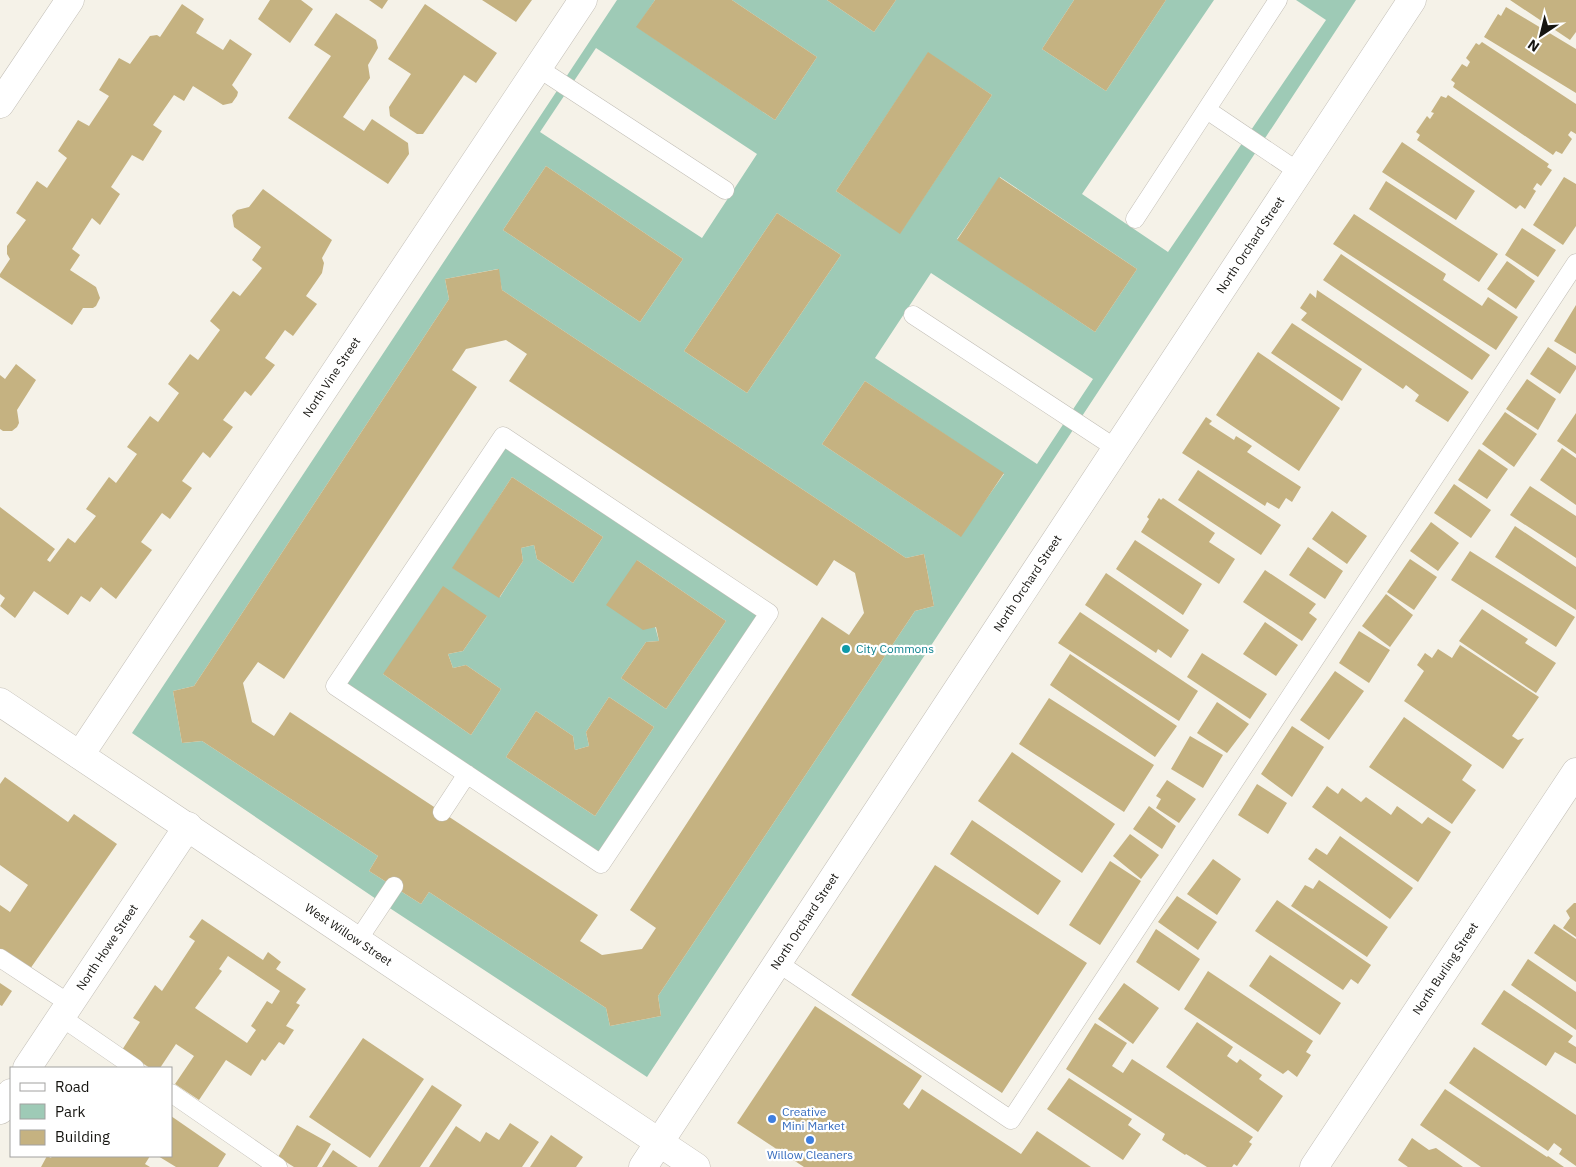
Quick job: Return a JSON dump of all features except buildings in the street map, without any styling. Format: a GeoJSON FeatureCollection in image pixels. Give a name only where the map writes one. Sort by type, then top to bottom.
{"type":"FeatureCollection","features":[{"type":"Feature","properties":{"kind":"street"},"geometry":{"type":"LineString","coordinates":[[0,104],[70,0]]}},
{"type":"Feature","properties":{"kind":"street","name":"North Vine Street"},"geometry":{"type":"LineString","coordinates":[[80,755],[583,0]]}},
{"type":"Feature","properties":{"kind":"street","name":"North Orchard Street"},"geometry":{"type":"LineString","coordinates":[[643,1167],[1412,0]]}},
{"type":"Feature","properties":{"kind":"street","name":"West Willow Street"},"geometry":{"type":"LineString","coordinates":[[0,702],[696,1167]]}},
{"type":"Feature","properties":{"kind":"street","name":"North Burling Street"},"geometry":{"type":"LineString","coordinates":[[1314,1167],[1576,772]]}},
{"type":"Feature","properties":{"kind":"street","name":"North Howe Street"},"geometry":{"type":"LineString","coordinates":[[29,1067],[188,826]]}},
{"type":"Feature","properties":{"kind":"street"},"geometry":{"type":"LineString","coordinates":[[0,1110],[10,1095]]}},
{"type":"Feature","properties":{"kind":"lane"},"geometry":{"type":"LineString","coordinates":[[1135,219],[1278,0]]}},
{"type":"Feature","properties":{"kind":"lane"},"geometry":{"type":"LineString","coordinates":[[538,68],[725,190]]}},
{"type":"Feature","properties":{"kind":"lane"},"geometry":{"type":"LineString","coordinates":[[1207,110],[1299,172]]}},
{"type":"Feature","properties":{"kind":"lane"},"geometry":{"type":"LineString","coordinates":[[778,963],[1011,1120],[1576,263]]}},
{"type":"Feature","properties":{"kind":"lane"},"geometry":{"type":"LineString","coordinates":[[912,315],[1117,449]]}},
{"type":"Feature","properties":{"kind":"lane"},"geometry":{"type":"LineString","coordinates":[[503,436],[769,613],[602,864],[467,774],[336,686],[503,436]]}},
{"type":"Feature","properties":{"kind":"lane"},"geometry":{"type":"LineString","coordinates":[[442,812],[467,774]]}},
{"type":"Feature","properties":{"kind":"lane"},"geometry":{"type":"LineString","coordinates":[[358,940],[394,886]]}},
{"type":"Feature","properties":{"kind":"lane"},"geometry":{"type":"LineString","coordinates":[[0,958],[134,1067]]}},
{"type":"Feature","properties":{"kind":"lane"},"geometry":{"type":"LineString","coordinates":[[172,1094],[278,1167]]}},
{"type":"Feature","properties":{"kind":"green space"},"geometry":{"type":"Polygon","coordinates":[[[617,0],[655,0],[637,27],[775,120],[817,57],[732,0],[827,0],[874,32],[896,0],[1074,0],[1042,49],[1106,91],[1166,0],[1214,0],[1082,194],[1168,252],[1326,20],[1296,0],[1356,0],[647,1077],[382,903],[132,733],[617,0]],[[596,48],[540,132],[702,238],[757,154],[596,48]],[[928,53],[836,191],[900,233],[992,95],[928,53]],[[546,166],[503,230],[640,322],[683,259],[546,166]],[[1000,177],[957,239],[1095,332],[1137,269],[1000,177]],[[777,213],[684,351],[747,393],[841,255],[777,213]],[[498,269],[445,279],[449,299],[194,686],[173,691],[182,743],[202,741],[378,856],[369,871],[421,904],[429,892],[606,1008],[610,1026],[661,1016],[658,996],[915,611],[934,606],[924,554],[906,558],[502,290],[498,269]],[[931,273],[875,358],[1037,464],[1093,379],[931,273]],[[865,381],[822,444],[960,536],[1004,474],[865,381]]]}},
{"type":"Feature","properties":{"kind":"green space"},"geometry":{"type":"Polygon","coordinates":[[[503,436],[769,613],[601,864],[335,686],[503,436]],[[512,477],[453,568],[500,597],[523,561],[521,548],[534,545],[537,559],[573,583],[603,537],[512,477]],[[637,560],[659,641],[646,642],[621,678],[666,709],[726,621],[637,560]],[[487,616],[383,674],[471,735],[501,689],[466,665],[453,668],[448,654],[463,651],[487,616]],[[609,697],[586,732],[589,746],[575,750],[573,736],[536,711],[506,757],[595,816],[654,727],[609,697]]]}},
{"type":"Feature","properties":{"kind":"place","name":"City Commons"},"geometry":{"type":"Point","coordinates":[846,649]}},
{"type":"Feature","properties":{"kind":"place","name":"Creative Mini Market"},"geometry":{"type":"Point","coordinates":[772,1119]}},
{"type":"Feature","properties":{"kind":"place","name":"Willow Cleaners"},"geometry":{"type":"Point","coordinates":[810,1140]}}]}
